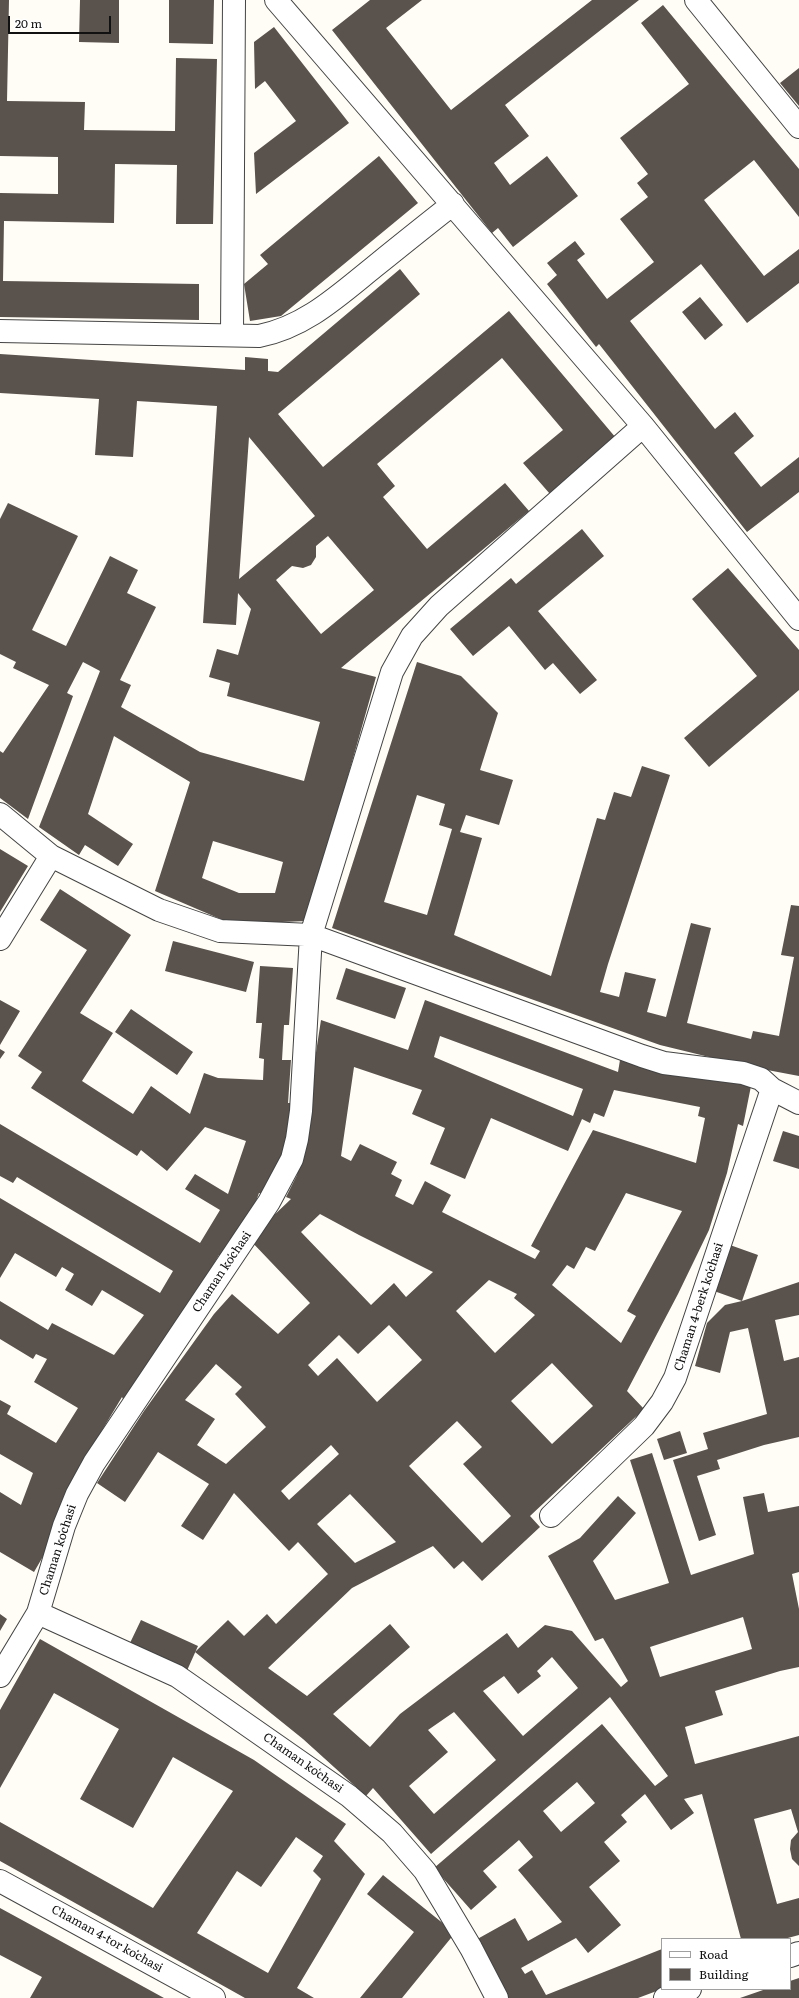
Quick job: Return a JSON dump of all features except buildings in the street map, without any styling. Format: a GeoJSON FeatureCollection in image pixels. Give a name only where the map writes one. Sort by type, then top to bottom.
{"type":"FeatureCollection","features":[{"type":"Feature","properties":{"kind":"street"},"geometry":{"type":"LineString","coordinates":[[232,335],[234,0]]}},
{"type":"Feature","properties":{"kind":"street"},"geometry":{"type":"LineString","coordinates":[[276,0],[643,426],[799,619]]}},
{"type":"Feature","properties":{"kind":"street"},"geometry":{"type":"LineString","coordinates":[[696,0],[799,127]]}},
{"type":"Feature","properties":{"kind":"street"},"geometry":{"type":"LineString","coordinates":[[0,331],[259,336],[276,332],[299,323],[332,301],[453,204]]}},
{"type":"Feature","properties":{"kind":"street","name":"Chaman koʻchasi"},"geometry":{"type":"LineString","coordinates":[[497,1998],[471,1948],[425,1871],[392,1833],[350,1796],[177,1676],[38,1613],[64,1526],[77,1494],[94,1463],[269,1202],[292,1159],[297,1139],[301,1111],[311,935],[392,672],[412,636],[440,606],[643,426]]}},
{"type":"Feature","properties":{"kind":"street"},"geometry":{"type":"LineString","coordinates":[[0,814],[51,856],[159,910],[220,931],[311,935],[642,1056],[664,1063],[743,1073],[761,1079],[772,1089],[799,1102]]}},
{"type":"Feature","properties":{"kind":"street"},"geometry":{"type":"LineString","coordinates":[[0,939],[51,856]]}},
{"type":"Feature","properties":{"kind":"street","name":"Chaman 4-berk koʻchasi"},"geometry":{"type":"LineString","coordinates":[[551,1516],[644,1426],[662,1402],[675,1378],[772,1089]]}},
{"type":"Feature","properties":{"kind":"street"},"geometry":{"type":"LineString","coordinates":[[0,1676],[38,1613]]}},
{"type":"Feature","properties":{"kind":"street","name":"Chaman 4-tor koʻchasi"},"geometry":{"type":"LineString","coordinates":[[0,1881],[214,1998]]}},
{"type":"Feature","properties":{"kind":"street"},"geometry":{"type":"LineString","coordinates":[[665,1998],[687,1990]]}}]}
